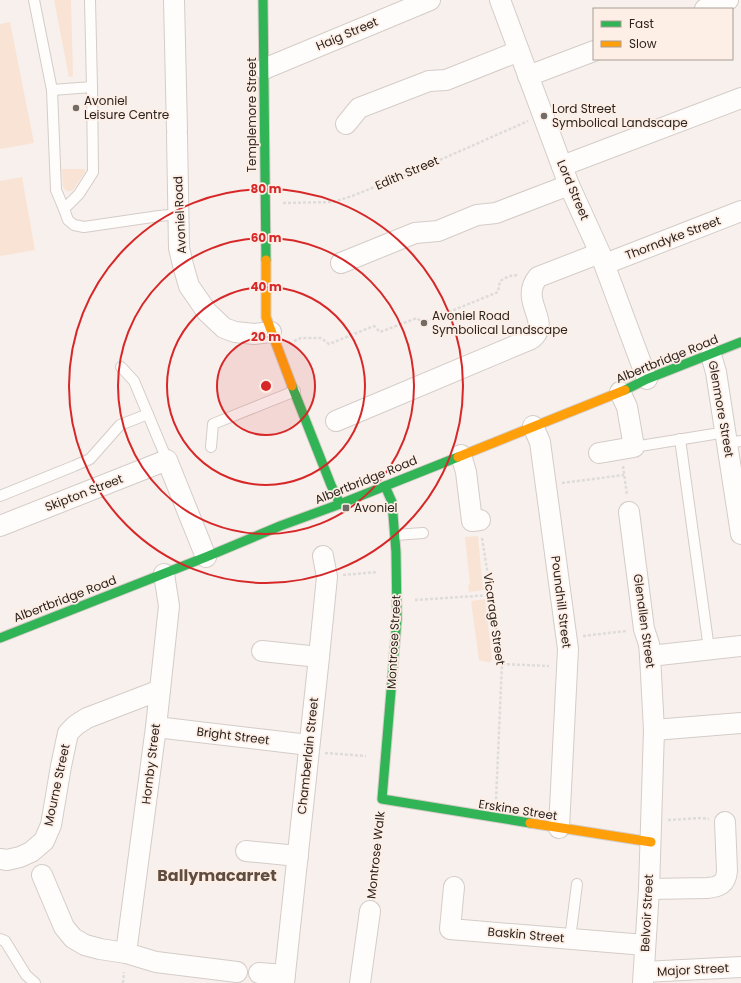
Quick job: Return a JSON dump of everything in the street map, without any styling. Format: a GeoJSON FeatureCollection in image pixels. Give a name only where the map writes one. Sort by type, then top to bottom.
{"type":"FeatureCollection","features":[{"type":"Feature","properties":{"kind":"street","name":"Avoniel Road"},"geometry":{"type":"LineString","coordinates":[[174,0],[179,248],[189,286],[207,312],[224,328],[235,332],[254,334],[274,340]]}},
{"type":"Feature","properties":{"kind":"street","name":"Templemore Street"},"geometry":{"type":"LineString","coordinates":[[263,0],[266,316],[333,490],[340,504]]}},
{"type":"Feature","properties":{"kind":"street","name":"Haig Street"},"geometry":{"type":"LineString","coordinates":[[264,69],[430,0]]}},
{"type":"Feature","properties":{"kind":"street","name":"Lord Street"},"geometry":{"type":"LineString","coordinates":[[500,0],[569,185],[602,258],[647,379]]}},
{"type":"Feature","properties":{"kind":"street"},"geometry":{"type":"LineString","coordinates":[[707,8],[728,0]]}},
{"type":"Feature","properties":{"kind":"street"},"geometry":{"type":"LineString","coordinates":[[528,76],[593,51]]}},
{"type":"Feature","properties":{"kind":"street"},"geometry":{"type":"LineString","coordinates":[[346,124],[359,108],[429,81],[446,80],[519,52]]}},
{"type":"Feature","properties":{"kind":"street"},"geometry":{"type":"LineString","coordinates":[[562,166],[741,98]]}},
{"type":"Feature","properties":{"kind":"street"},"geometry":{"type":"LineString","coordinates":[[341,263],[415,233],[438,231],[477,215],[496,214],[569,185]]}},
{"type":"Feature","properties":{"kind":"street","name":"Thorndyke Street"},"geometry":{"type":"LineString","coordinates":[[538,277],[602,258],[741,211]]}},
{"type":"Feature","properties":{"kind":"street"},"geometry":{"type":"LineString","coordinates":[[336,421],[531,339],[536,334],[538,328],[538,321],[532,301],[531,291],[533,283],[538,277]]}},
{"type":"Feature","properties":{"kind":"street","name":"Albertbridge Road"},"geometry":{"type":"LineString","coordinates":[[0,638],[164,574],[280,526],[340,504],[741,342]]}},
{"type":"Feature","properties":{"kind":"street","name":"Glenmore Street"},"geometry":{"type":"LineString","coordinates":[[711,355],[731,439],[741,534]]}},
{"type":"Feature","properties":{"kind":"street"},"geometry":{"type":"LineString","coordinates":[[599,453],[627,448],[627,407],[620,392]]}},
{"type":"Feature","properties":{"kind":"street","name":"Poundhill Street"},"geometry":{"type":"LineString","coordinates":[[533,426],[540,442],[568,649],[559,828]]}},
{"type":"Feature","properties":{"kind":"street"},"geometry":{"type":"LineString","coordinates":[[461,455],[466,472],[472,521],[480,520]]}},
{"type":"Feature","properties":{"kind":"street"},"geometry":{"type":"LineString","coordinates":[[167,460],[206,557]]}},
{"type":"Feature","properties":{"kind":"street","name":"Skipton Street"},"geometry":{"type":"LineString","coordinates":[[0,526],[167,460]]}},
{"type":"Feature","properties":{"kind":"street","name":"Montrose Street"},"geometry":{"type":"LineString","coordinates":[[382,799],[397,619],[395,535],[392,502],[385,486]]}},
{"type":"Feature","properties":{"kind":"street","name":"Glenallen Street"},"geometry":{"type":"LineString","coordinates":[[629,512],[644,629],[649,644],[650,656],[654,730],[651,842]]}},
{"type":"Feature","properties":{"kind":"street","name":"Chamberlain Street"},"geometry":{"type":"LineString","coordinates":[[259,973],[284,979],[327,577],[323,556]]}},
{"type":"Feature","properties":{"kind":"street","name":"Hornby Street"},"geometry":{"type":"LineString","coordinates":[[126,953],[156,727],[169,606],[164,574]]}},
{"type":"Feature","properties":{"kind":"street"},"geometry":{"type":"LineString","coordinates":[[650,656],[741,646]]}},
{"type":"Feature","properties":{"kind":"street"},"geometry":{"type":"LineString","coordinates":[[262,652],[319,657]]}},
{"type":"Feature","properties":{"kind":"street","name":"Mourne Street"},"geometry":{"type":"LineString","coordinates":[[0,859],[6,860],[20,857],[31,852],[44,841],[51,825],[60,766],[68,733],[76,725],[87,718],[160,690]]}},
{"type":"Feature","properties":{"kind":"street"},"geometry":{"type":"LineString","coordinates":[[654,730],[741,723]]}},
{"type":"Feature","properties":{"kind":"street","name":"Bright Street"},"geometry":{"type":"LineString","coordinates":[[156,727],[309,745]]}},
{"type":"Feature","properties":{"kind":"street","name":"Erskine Street"},"geometry":{"type":"LineString","coordinates":[[382,799],[651,842]]}},
{"type":"Feature","properties":{"kind":"street"},"geometry":{"type":"LineString","coordinates":[[649,889],[707,888],[720,885],[727,876],[725,822]]}},
{"type":"Feature","properties":{"kind":"street","name":"Belvoir Street"},"geometry":{"type":"LineString","coordinates":[[644,978],[651,842]]}},
{"type":"Feature","properties":{"kind":"street"},"geometry":{"type":"LineString","coordinates":[[246,851],[298,856]]}},
{"type":"Feature","properties":{"kind":"street"},"geometry":{"type":"LineString","coordinates":[[42,875],[64,927],[73,938],[85,945],[126,953],[156,962],[237,972]]}},
{"type":"Feature","properties":{"kind":"street","name":"Baskin Street"},"geometry":{"type":"LineString","coordinates":[[454,887],[450,929],[645,945]]}},
{"type":"Feature","properties":{"kind":"street"},"geometry":{"type":"LineString","coordinates":[[360,983],[370,911]]}},
{"type":"Feature","properties":{"kind":"street","name":"Major Street"},"geometry":{"type":"LineString","coordinates":[[644,978],[732,973]]}},
{"type":"Feature","properties":{"kind":"lane"},"geometry":{"type":"LineString","coordinates":[[34,0],[52,90],[56,190],[68,220],[74,225],[84,227],[179,214]]}},
{"type":"Feature","properties":{"kind":"lane"},"geometry":{"type":"LineString","coordinates":[[64,210],[79,194],[93,172],[90,0]]}},
{"type":"Feature","properties":{"kind":"lane"},"geometry":{"type":"LineString","coordinates":[[52,90],[92,87]]}},
{"type":"Feature","properties":{"kind":"lane"},"geometry":{"type":"LineString","coordinates":[[121,367],[134,381],[167,460]]}},
{"type":"Feature","properties":{"kind":"lane"},"geometry":{"type":"LineString","coordinates":[[211,447],[214,424],[295,391]]}},
{"type":"Feature","properties":{"kind":"lane"},"geometry":{"type":"LineString","coordinates":[[0,496],[90,459],[120,425],[148,414]]}},
{"type":"Feature","properties":{"kind":"lane"},"geometry":{"type":"LineString","coordinates":[[627,448],[680,440],[731,439]]}},
{"type":"Feature","properties":{"kind":"lane"},"geometry":{"type":"LineString","coordinates":[[680,440],[708,649]]}},
{"type":"Feature","properties":{"kind":"lane"},"geometry":{"type":"LineString","coordinates":[[395,535],[423,533]]}},
{"type":"Feature","properties":{"kind":"lane"},"geometry":{"type":"LineString","coordinates":[[570,939],[577,884]]}},
{"type":"Feature","properties":{"kind":"lane"},"geometry":{"type":"LineString","coordinates":[[0,939],[5,941],[26,975],[35,983]]}},
{"type":"Feature","properties":{"kind":"path","name":"Edith Street"},"geometry":{"type":"LineString","coordinates":[[265,203],[333,202],[340,200],[415,171],[543,114]]}},
{"type":"Feature","properties":{"kind":"path"},"geometry":{"type":"LineString","coordinates":[[274,340],[321,338],[329,344],[374,326],[380,332],[417,318],[422,323],[498,292],[500,281],[510,276],[523,274],[538,277]]}},
{"type":"Feature","properties":{"kind":"path"},"geometry":{"type":"LineString","coordinates":[[627,448],[624,476],[629,512]]}},
{"type":"Feature","properties":{"kind":"path"},"geometry":{"type":"LineString","coordinates":[[546,485],[624,476]]}},
{"type":"Feature","properties":{"kind":"path","name":"Vicarage Street"},"geometry":{"type":"LineString","coordinates":[[480,520],[502,664],[496,818]]}},
{"type":"Feature","properties":{"kind":"path"},"geometry":{"type":"LineString","coordinates":[[327,577],[397,571]]}},
{"type":"Feature","properties":{"kind":"path"},"geometry":{"type":"LineString","coordinates":[[397,601],[491,595]]}},
{"type":"Feature","properties":{"kind":"path"},"geometry":{"type":"LineString","coordinates":[[567,638],[644,629]]}},
{"type":"Feature","properties":{"kind":"path"},"geometry":{"type":"LineString","coordinates":[[502,664],[567,667]]}},
{"type":"Feature","properties":{"kind":"path"},"geometry":{"type":"LineString","coordinates":[[309,745],[320,753],[385,758]]}},
{"type":"Feature","properties":{"kind":"path","name":"Montrose Walk"},"geometry":{"type":"LineString","coordinates":[[370,911],[382,799]]}},
{"type":"Feature","properties":{"kind":"path"},"geometry":{"type":"LineString","coordinates":[[651,821],[701,818],[725,822]]}},
{"type":"Feature","properties":{"kind":"shaded area"},"geometry":{"type":"Polygon","coordinates":[[[54,0],[71,0],[73,76],[69,77],[54,0]]]}},
{"type":"Feature","properties":{"kind":"shaded area"},"geometry":{"type":"Polygon","coordinates":[[[10,22],[34,143],[0,149],[0,24],[10,22]]]}},
{"type":"Feature","properties":{"kind":"shaded area"},"geometry":{"type":"Polygon","coordinates":[[[62,169],[85,169],[85,172],[71,191],[65,190],[63,187],[62,169]]]}},
{"type":"Feature","properties":{"kind":"shaded area"},"geometry":{"type":"Polygon","coordinates":[[[22,177],[35,250],[0,256],[0,181],[22,177]]]}},
{"type":"Feature","properties":{"kind":"shaded area"},"geometry":{"type":"Polygon","coordinates":[[[478,536],[483,590],[469,592],[468,585],[470,584],[465,537],[478,536]]]}},
{"type":"Feature","properties":{"kind":"shaded area"},"geometry":{"type":"Polygon","coordinates":[[[485,599],[492,659],[491,662],[479,660],[471,601],[485,599]]]}},
{"type":"Feature","properties":{"kind":"traffic: fast"},"geometry":{"type":"LineString","coordinates":[[263,0],[266,260]]}},
{"type":"Feature","properties":{"kind":"traffic: fast"},"geometry":{"type":"LineString","coordinates":[[625,390],[647,379],[741,342]]}},
{"type":"Feature","properties":{"kind":"traffic: fast"},"geometry":{"type":"LineString","coordinates":[[292,386],[340,504]]}},
{"type":"Feature","properties":{"kind":"traffic: fast"},"geometry":{"type":"LineString","coordinates":[[0,638],[206,557],[280,526],[458,457]]}},
{"type":"Feature","properties":{"kind":"traffic: fast"},"geometry":{"type":"LineString","coordinates":[[385,486],[392,502],[396,552],[397,619],[382,799],[530,823]]}},
{"type":"Feature","properties":{"kind":"traffic: slow"},"geometry":{"type":"LineString","coordinates":[[266,260],[266,317],[292,386]]}},
{"type":"Feature","properties":{"kind":"traffic: slow"},"geometry":{"type":"LineString","coordinates":[[458,457],[625,390]]}},
{"type":"Feature","properties":{"kind":"traffic: slow"},"geometry":{"type":"LineString","coordinates":[[530,823],[651,842]]}},
{"type":"Feature","properties":{"kind":"place","name":"Avoniel Leisure Centre"},"geometry":{"type":"Point","coordinates":[76,108]}},
{"type":"Feature","properties":{"kind":"place","name":"Lord Street Symbolical Landscape"},"geometry":{"type":"Point","coordinates":[544,116]}},
{"type":"Feature","properties":{"kind":"place","name":"Avoniel Road Symbolical Landscape"},"geometry":{"type":"Point","coordinates":[424,323]}},
{"type":"Feature","properties":{"kind":"place","name":"Avoniel"},"geometry":{"type":"Point","coordinates":[346,508]}},
{"type":"Feature","properties":{"kind":"district","name":"Ballymacarret"},"geometry":{"type":"Point","coordinates":[217,875]}}]}
